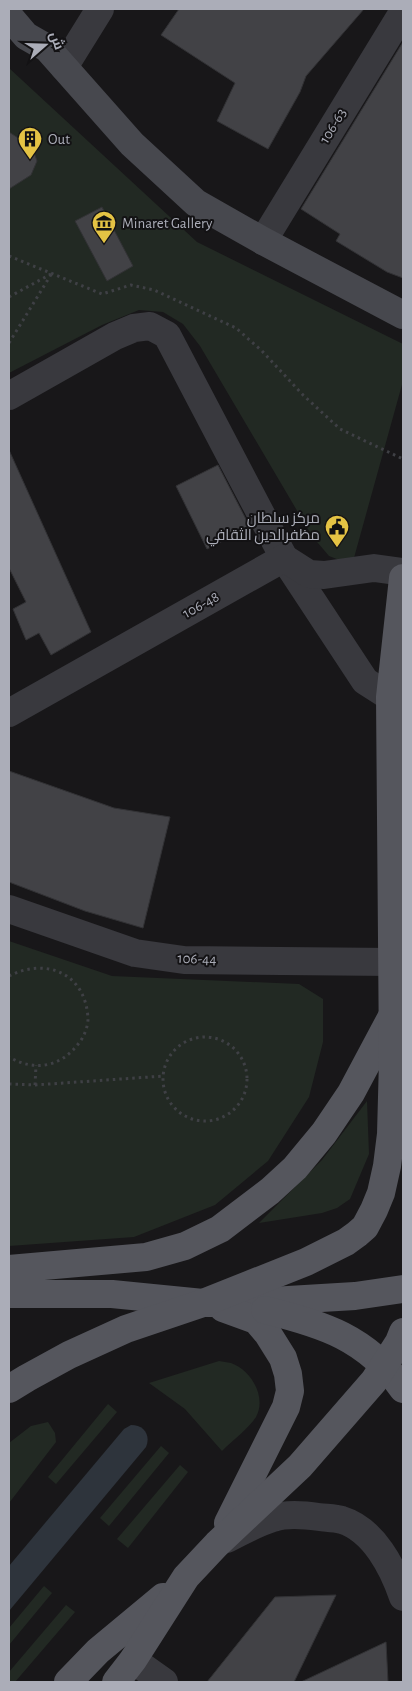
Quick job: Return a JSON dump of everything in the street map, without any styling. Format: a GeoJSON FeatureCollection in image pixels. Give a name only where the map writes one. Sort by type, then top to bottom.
{"type":"FeatureCollection","features":[{"type":"Feature","properties":{"kind":"main road"},"geometry":{"type":"LineString","coordinates":[[9,1389],[69,1355],[126,1329],[202,1303],[306,1262],[346,1242],[365,1227],[374,1210],[381,1193],[387,1166],[392,1106],[393,962],[390,696],[403,578]]}},
{"type":"Feature","properties":{"kind":"main road"},"geometry":{"type":"LineString","coordinates":[[9,1268],[146,1257],[185,1246],[220,1229],[270,1191],[295,1168],[324,1133],[351,1093],[392,1016]]}},
{"type":"Feature","properties":{"kind":"main road"},"geometry":{"type":"LineString","coordinates":[[9,1294],[112,1294],[202,1303],[237,1303],[355,1296],[403,1289]]}},
{"type":"Feature","properties":{"kind":"main road"},"geometry":{"type":"LineString","coordinates":[[202,1303],[242,1314],[256,1320],[268,1334],[283,1358],[288,1374],[290,1391],[286,1408],[217,1544]]}},
{"type":"Feature","properties":{"kind":"main road"},"geometry":{"type":"LineString","coordinates":[[237,1303],[299,1318],[336,1331],[369,1352],[398,1380]]}},
{"type":"Feature","properties":{"kind":"main road"},"geometry":{"type":"LineString","coordinates":[[398,1380],[399,1342],[403,1332]]}},
{"type":"Feature","properties":{"kind":"main road"},"geometry":{"type":"LineString","coordinates":[[68,1682],[98,1651],[186,1577],[217,1544],[300,1466],[374,1381],[398,1380]]}},
{"type":"Feature","properties":{"kind":"main road"},"geometry":{"type":"LineString","coordinates":[[116,1682],[133,1660],[186,1577]]}},
{"type":"Feature","properties":{"kind":"street"},"geometry":{"type":"LineString","coordinates":[[64,67],[100,9]]}},
{"type":"Feature","properties":{"kind":"street","name":"106-63"},"geometry":{"type":"LineString","coordinates":[[263,241],[403,12]]}},
{"type":"Feature","properties":{"kind":"street"},"geometry":{"type":"LineString","coordinates":[[14,30],[47,48],[132,144],[196,203],[263,241],[403,315]]}},
{"type":"Feature","properties":{"kind":"street"},"geometry":{"type":"LineString","coordinates":[[9,396],[115,336],[134,328],[150,326],[166,335],[284,558],[365,681],[390,696]]}},
{"type":"Feature","properties":{"kind":"street"},"geometry":{"type":"LineString","coordinates":[[284,558],[309,574],[324,575],[374,568],[403,572]]}},
{"type":"Feature","properties":{"kind":"street","name":"106-48"},"geometry":{"type":"LineString","coordinates":[[12,702],[284,558]]}},
{"type":"Feature","properties":{"kind":"street","name":"106-44"},"geometry":{"type":"LineString","coordinates":[[9,910],[135,953],[184,960],[393,962]]}},
{"type":"Feature","properties":{"kind":"street"},"geometry":{"type":"LineString","coordinates":[[217,1544],[255,1524],[275,1517],[299,1515],[343,1520],[365,1534],[375,1544],[397,1579],[403,1596]]}},
{"type":"Feature","properties":{"kind":"street"},"geometry":{"type":"LineString","coordinates":[[133,1660],[164,1682]]}},
{"type":"Feature","properties":{"kind":"path"},"geometry":{"type":"LineString","coordinates":[[9,256],[102,294],[131,285],[154,290],[236,328],[262,351],[303,395],[340,429],[403,459]]}},
{"type":"Feature","properties":{"kind":"path"},"geometry":{"type":"LineString","coordinates":[[9,297],[52,273]]}},
{"type":"Feature","properties":{"kind":"path"},"geometry":{"type":"LineString","coordinates":[[9,343],[52,273]]}},
{"type":"Feature","properties":{"kind":"path"},"geometry":{"type":"LineString","coordinates":[[9,976],[21,970],[40,967],[59,972],[75,982],[85,1000],[88,1020],[83,1038],[71,1053],[55,1064],[36,1066],[17,1062],[9,1057]]}},
{"type":"Feature","properties":{"kind":"path"},"geometry":{"type":"LineString","coordinates":[[207,1036],[223,1040],[236,1050],[245,1065],[247,1081],[244,1097],[233,1110],[219,1119],[204,1121],[187,1118],[174,1107],[165,1094],[164,1076],[166,1061],[177,1048],[190,1039],[207,1036]]}},
{"type":"Feature","properties":{"kind":"path"},"geometry":{"type":"LineString","coordinates":[[35,1085],[36,1066]]}},
{"type":"Feature","properties":{"kind":"path"},"geometry":{"type":"LineString","coordinates":[[9,1084],[35,1085],[164,1076]]}},
{"type":"Feature","properties":{"kind":"shaded area"},"geometry":{"type":"Polygon","coordinates":[[[9,68],[197,242],[403,344],[403,381],[352,565],[329,556],[312,536],[200,346],[183,324],[163,312],[139,310],[102,325],[9,373],[9,68]]]}},
{"type":"Feature","properties":{"kind":"shaded area"},"geometry":{"type":"Polygon","coordinates":[[[9,941],[112,976],[299,984],[323,999],[323,1042],[309,1097],[268,1161],[215,1205],[134,1237],[9,1246],[9,941]]]}},
{"type":"Feature","properties":{"kind":"shaded area"},"geometry":{"type":"Polygon","coordinates":[[[367,1101],[369,1154],[350,1199],[337,1208],[322,1213],[259,1223],[322,1160],[367,1101]]]}},
{"type":"Feature","properties":{"kind":"shaded area"},"geometry":{"type":"Polygon","coordinates":[[[219,1361],[231,1363],[245,1372],[255,1385],[260,1401],[259,1409],[253,1421],[222,1451],[185,1409],[149,1383],[219,1361]]]}},
{"type":"Feature","properties":{"kind":"shaded area"},"geometry":{"type":"Polygon","coordinates":[[[108,1404],[117,1412],[56,1484],[48,1477],[108,1404]]]}},
{"type":"Feature","properties":{"kind":"shaded area"},"geometry":{"type":"Polygon","coordinates":[[[48,1422],[55,1433],[56,1442],[9,1503],[9,1443],[31,1426],[48,1422]]]}},
{"type":"Feature","properties":{"kind":"shaded area"},"geometry":{"type":"Polygon","coordinates":[[[131,1425],[136,1425],[143,1429],[148,1438],[146,1447],[9,1611],[9,1566],[124,1429],[131,1425]]]}},
{"type":"Feature","properties":{"kind":"shaded area"},"geometry":{"type":"Polygon","coordinates":[[[161,1446],[169,1453],[109,1526],[100,1518],[161,1446]]]}},
{"type":"Feature","properties":{"kind":"shaded area"},"geometry":{"type":"Polygon","coordinates":[[[180,1465],[188,1472],[128,1548],[117,1539],[180,1465]]]}},
{"type":"Feature","properties":{"kind":"shaded area"},"geometry":{"type":"Polygon","coordinates":[[[44,1586],[52,1593],[9,1645],[9,1628],[44,1586]]]}},
{"type":"Feature","properties":{"kind":"shaded area"},"geometry":{"type":"Polygon","coordinates":[[[66,1605],[75,1612],[15,1682],[9,1680],[9,1672],[66,1605]]]}},
{"type":"Feature","properties":{"kind":"building"},"geometry":{"type":"Polygon","coordinates":[[[179,9],[364,9],[306,76],[300,92],[268,149],[217,121],[235,83],[161,35],[179,9]]]}},
{"type":"Feature","properties":{"kind":"building"},"geometry":{"type":"Polygon","coordinates":[[[403,42],[403,278],[387,272],[336,241],[340,234],[301,209],[403,42]]]}},
{"type":"Feature","properties":{"kind":"building"},"geometry":{"type":"Polygon","coordinates":[[[9,132],[32,147],[37,161],[31,175],[9,189],[9,132]]]}},
{"type":"Feature","properties":{"kind":"building","name":"Minaret Gallery"},"geometry":{"type":"Polygon","coordinates":[[[102,207],[133,266],[107,281],[75,221],[102,207]]]}},
{"type":"Feature","properties":{"kind":"building"},"geometry":{"type":"Polygon","coordinates":[[[9,450],[91,632],[51,655],[39,633],[26,640],[13,609],[26,602],[9,568],[9,450]]]}},
{"type":"Feature","properties":{"kind":"building"},"geometry":{"type":"Polygon","coordinates":[[[218,465],[250,527],[207,549],[176,486],[218,465]]]}},
{"type":"Feature","properties":{"kind":"building"},"geometry":{"type":"Polygon","coordinates":[[[9,771],[114,808],[170,817],[143,928],[85,911],[9,882],[9,771]]]}},
{"type":"Feature","properties":{"kind":"building"},"geometry":{"type":"Polygon","coordinates":[[[336,1595],[294,1682],[207,1682],[275,1597],[336,1595]]]}},
{"type":"Feature","properties":{"kind":"building"},"geometry":{"type":"Polygon","coordinates":[[[386,1642],[388,1682],[301,1682],[386,1642]]]}},
{"type":"Feature","properties":{"kind":"place","name":"Out"},"geometry":{"type":"Point","coordinates":[30,160]}},
{"type":"Feature","properties":{"kind":"place","name":"Minaret Gallery"},"geometry":{"type":"Point","coordinates":[104,244]}},
{"type":"Feature","properties":{"kind":"place","name":"مركز سلطان مظفرالدين الثقافي"},"geometry":{"type":"Point","coordinates":[337,548]}}]}
